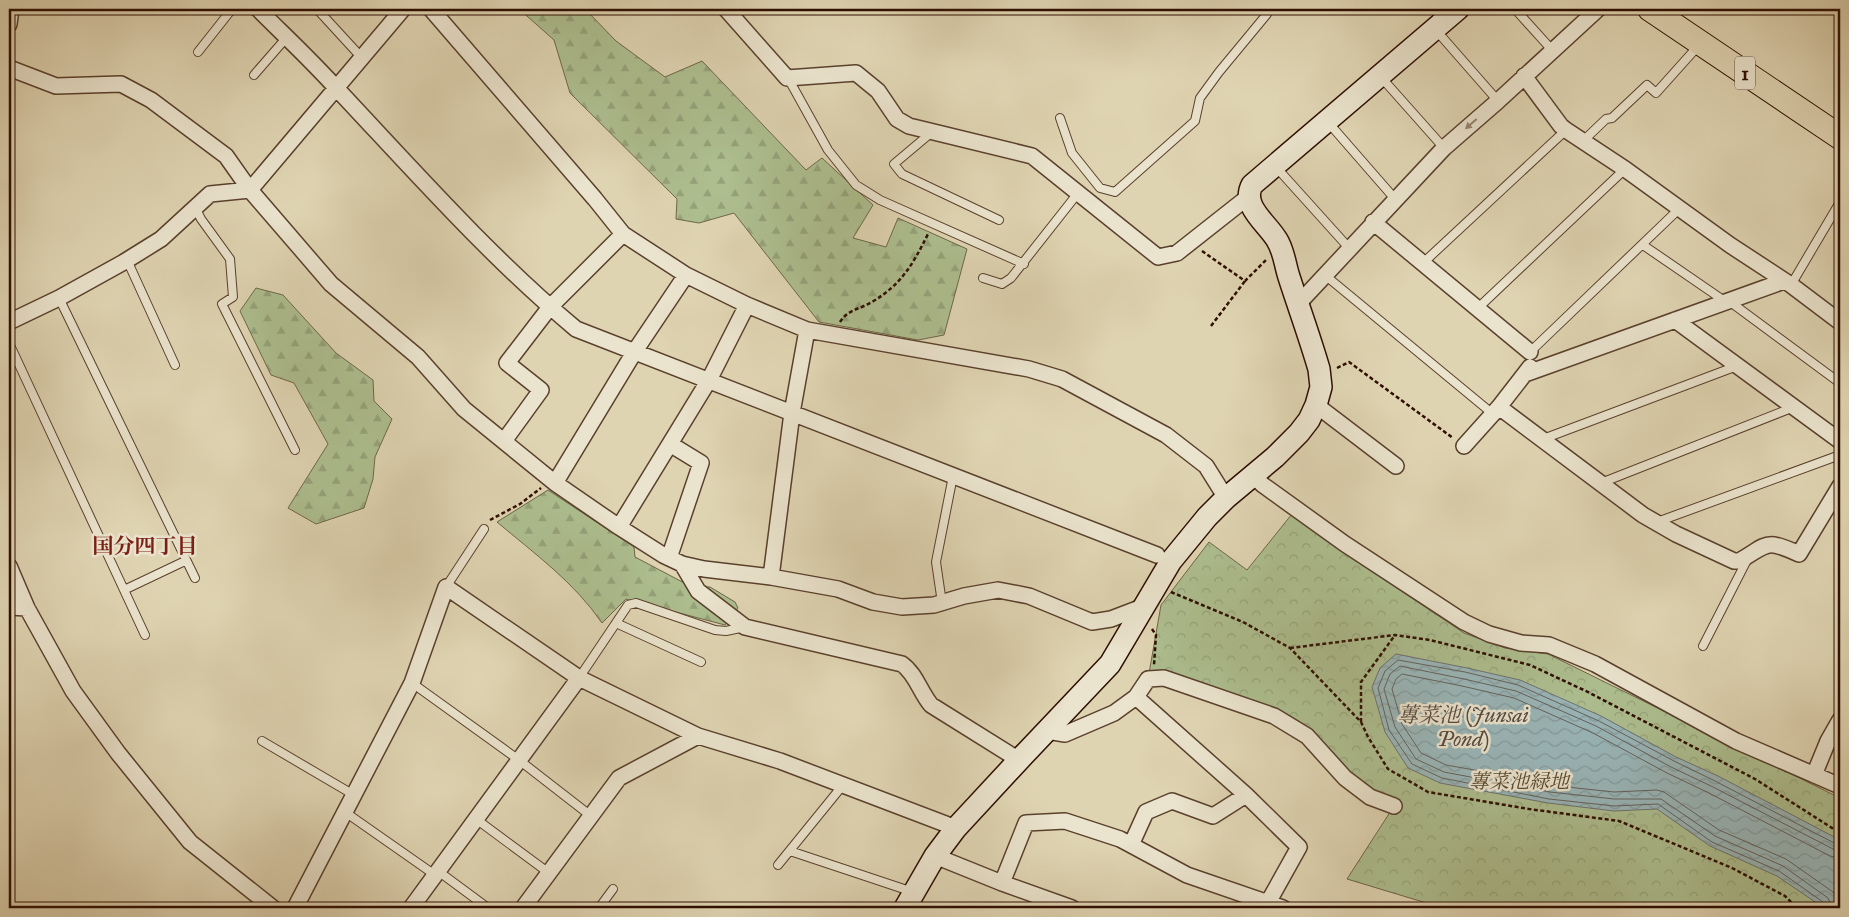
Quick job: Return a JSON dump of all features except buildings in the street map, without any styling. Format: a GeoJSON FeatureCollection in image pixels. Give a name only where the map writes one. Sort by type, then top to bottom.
{"type":"FeatureCollection","features":[{"type":"Feature","properties":{"kind":"main road","name":"1"},"geometry":{"type":"LineString","coordinates":[[1657,11],[1700,43],[1840,136]]}},
{"type":"Feature","properties":{"kind":"street"},"geometry":{"type":"LineString","coordinates":[[9,24],[11,9]]}},
{"type":"Feature","properties":{"kind":"street"},"geometry":{"type":"LineString","coordinates":[[258,9],[337,88],[434,194],[550,307],[576,329],[1157,555]]}},
{"type":"Feature","properties":{"kind":"street"},"geometry":{"type":"LineString","coordinates":[[431,9],[623,234],[686,276],[747,305],[807,330],[1029,369],[1062,379],[1166,435],[1206,466],[1226,498]]}},
{"type":"Feature","properties":{"kind":"street"},"geometry":{"type":"LineString","coordinates":[[726,9],[787,78],[856,73],[878,91],[898,119],[909,126],[1032,156],[1158,257],[1177,253],[1248,197],[1252,185],[1458,9]]}},
{"type":"Feature","properties":{"kind":"street"},"geometry":{"type":"LineString","coordinates":[[1299,303],[1444,148],[1598,9]]}},
{"type":"Feature","properties":{"kind":"street"},"geometry":{"type":"LineString","coordinates":[[9,322],[59,298],[161,239],[210,194],[250,190],[362,58],[400,10]]}},
{"type":"Feature","properties":{"kind":"street"},"geometry":{"type":"LineString","coordinates":[[9,68],[56,86],[121,84],[151,100],[226,156],[250,190],[331,284],[418,357],[464,409],[554,481],[619,527],[676,561],[704,569],[771,577],[838,589],[873,602],[902,607],[934,605],[964,596],[998,590],[1029,596],[1092,622],[1143,610]]}},
{"type":"Feature","properties":{"kind":"street"},"geometry":{"type":"LineString","coordinates":[[1524,76],[1566,130],[1788,283],[1840,322]]}},
{"type":"Feature","properties":{"kind":"street"},"geometry":{"type":"LineString","coordinates":[[909,900],[935,856],[956,828],[1110,664],[1171,561],[1207,517],[1299,433],[1309,420],[1321,387],[1320,377],[1299,303],[1281,250],[1270,230],[1252,207],[1248,197]]}},
{"type":"Feature","properties":{"kind":"street"},"geometry":{"type":"LineString","coordinates":[[1373,222],[1531,350],[1534,362],[1496,410],[1464,446]]}},
{"type":"Feature","properties":{"kind":"street"},"geometry":{"type":"LineString","coordinates":[[504,441],[541,390],[507,363],[550,307],[623,234]]}},
{"type":"Feature","properties":{"kind":"street"},"geometry":{"type":"LineString","coordinates":[[554,481],[635,351],[686,276]]}},
{"type":"Feature","properties":{"kind":"street"},"geometry":{"type":"LineString","coordinates":[[1525,374],[1728,301],[1788,283]]}},
{"type":"Feature","properties":{"kind":"street"},"geometry":{"type":"LineString","coordinates":[[619,527],[709,380],[747,305]]}},
{"type":"Feature","properties":{"kind":"street"},"geometry":{"type":"LineString","coordinates":[[1675,320],[1840,441]]}},
{"type":"Feature","properties":{"kind":"street"},"geometry":{"type":"LineString","coordinates":[[771,577],[792,413],[807,330]]}},
{"type":"Feature","properties":{"kind":"street"},"geometry":{"type":"LineString","coordinates":[[1316,405],[1396,466]]}},
{"type":"Feature","properties":{"kind":"street"},"geometry":{"type":"LineString","coordinates":[[1496,410],[1542,439],[1644,515],[1676,534],[1734,561],[1739,562],[1765,545],[1777,544],[1799,554],[1840,486]]}},
{"type":"Feature","properties":{"kind":"street"},"geometry":{"type":"LineString","coordinates":[[670,444],[701,463],[676,561]]}},
{"type":"Feature","properties":{"kind":"street"},"geometry":{"type":"LineString","coordinates":[[1253,476],[1345,544],[1464,622],[1489,634],[1521,642],[1549,645],[1595,664],[1736,741],[1840,786]]}},
{"type":"Feature","properties":{"kind":"street"},"geometry":{"type":"LineString","coordinates":[[676,561],[698,591],[745,627],[902,664],[911,670],[924,696],[931,704],[1019,760]]}},
{"type":"Feature","properties":{"kind":"street"},"geometry":{"type":"LineString","coordinates":[[9,566],[27,608],[73,690],[118,753],[190,842],[273,908]]}},
{"type":"Feature","properties":{"kind":"street"},"geometry":{"type":"LineString","coordinates":[[295,908],[412,683],[446,587],[579,678],[698,736],[780,760],[956,828]]}},
{"type":"Feature","properties":{"kind":"street"},"geometry":{"type":"LineString","coordinates":[[9,608],[27,608]]}},
{"type":"Feature","properties":{"kind":"street"},"geometry":{"type":"LineString","coordinates":[[411,908],[579,678]]}},
{"type":"Feature","properties":{"kind":"street"},"geometry":{"type":"LineString","coordinates":[[1047,731],[1065,734],[1114,713],[1136,697],[1148,679],[1164,678],[1274,716],[1307,736],[1345,778],[1370,797],[1394,806]]}},
{"type":"Feature","properties":{"kind":"street"},"geometry":{"type":"LineString","coordinates":[[1136,697],[1246,796],[1299,847],[1266,906]]}},
{"type":"Feature","properties":{"kind":"street"},"geometry":{"type":"LineString","coordinates":[[1814,775],[1828,741],[1840,720]]}},
{"type":"Feature","properties":{"kind":"street"},"geometry":{"type":"LineString","coordinates":[[523,908],[619,778],[698,736]]}},
{"type":"Feature","properties":{"kind":"street"},"geometry":{"type":"LineString","coordinates":[[1131,845],[1146,812],[1172,801],[1213,816],[1246,796]]}},
{"type":"Feature","properties":{"kind":"street"},"geometry":{"type":"LineString","coordinates":[[1002,883],[1026,823],[1064,821],[1120,839],[1187,875],[1266,906],[1283,908]]}},
{"type":"Feature","properties":{"kind":"street"},"geometry":{"type":"LineString","coordinates":[[935,856],[1072,908]]}},
{"type":"Feature","properties":{"kind":"lane"},"geometry":{"type":"LineString","coordinates":[[198,52],[232,9]]}},
{"type":"Feature","properties":{"kind":"lane"},"geometry":{"type":"LineString","coordinates":[[317,9],[362,58]]}},
{"type":"Feature","properties":{"kind":"lane"},"geometry":{"type":"LineString","coordinates":[[1516,9],[1552,50]]}},
{"type":"Feature","properties":{"kind":"lane"},"geometry":{"type":"LineString","coordinates":[[1060,118],[1072,152],[1100,188],[1115,192],[1195,121],[1200,98],[1267,14]]}},
{"type":"Feature","properties":{"kind":"lane"},"geometry":{"type":"LineString","coordinates":[[1435,28],[1498,101]]}},
{"type":"Feature","properties":{"kind":"lane"},"geometry":{"type":"LineString","coordinates":[[254,75],[287,37]]}},
{"type":"Feature","properties":{"kind":"lane"},"geometry":{"type":"LineString","coordinates":[[1582,142],[1606,119],[1612,118],[1647,85],[1656,94],[1700,43]]}},
{"type":"Feature","properties":{"kind":"lane"},"geometry":{"type":"LineString","coordinates":[[1379,75],[1444,148]]}},
{"type":"Feature","properties":{"kind":"lane"},"geometry":{"type":"LineString","coordinates":[[787,78],[828,150],[856,185],[880,200],[1024,264]]}},
{"type":"Feature","properties":{"kind":"lane"},"geometry":{"type":"LineString","coordinates":[[1326,121],[1395,199]]}},
{"type":"Feature","properties":{"kind":"lane"},"geometry":{"type":"LineString","coordinates":[[1423,263],[1566,130]]}},
{"type":"Feature","properties":{"kind":"lane"},"geometry":{"type":"LineString","coordinates":[[932,132],[894,164],[902,174],[999,220]]}},
{"type":"Feature","properties":{"kind":"lane"},"geometry":{"type":"LineString","coordinates":[[1274,166],[1349,248]]}},
{"type":"Feature","properties":{"kind":"lane"},"geometry":{"type":"LineString","coordinates":[[1478,308],[1625,169]]}},
{"type":"Feature","properties":{"kind":"lane"},"geometry":{"type":"LineString","coordinates":[[983,278],[1002,284],[1011,278],[1024,264],[1078,193]]}},
{"type":"Feature","properties":{"kind":"lane"},"geometry":{"type":"LineString","coordinates":[[1788,283],[1840,202]]}},
{"type":"Feature","properties":{"kind":"lane"},"geometry":{"type":"LineString","coordinates":[[195,207],[201,219],[230,259],[233,297],[222,304],[295,450]]}},
{"type":"Feature","properties":{"kind":"lane"},"geometry":{"type":"LineString","coordinates":[[1531,350],[1643,245],[1679,208]]}},
{"type":"Feature","properties":{"kind":"lane"},"geometry":{"type":"LineString","coordinates":[[1643,245],[1728,301],[1840,383]]}},
{"type":"Feature","properties":{"kind":"lane"},"geometry":{"type":"LineString","coordinates":[[127,260],[175,365]]}},
{"type":"Feature","properties":{"kind":"lane"},"geometry":{"type":"LineString","coordinates":[[1326,276],[1496,410]]}},
{"type":"Feature","properties":{"kind":"lane"},"geometry":{"type":"LineString","coordinates":[[59,298],[185,561],[195,578]]}},
{"type":"Feature","properties":{"kind":"lane"},"geometry":{"type":"LineString","coordinates":[[9,343],[145,635]]}},
{"type":"Feature","properties":{"kind":"lane"},"geometry":{"type":"LineString","coordinates":[[1542,439],[1738,366]]}},
{"type":"Feature","properties":{"kind":"lane"},"geometry":{"type":"LineString","coordinates":[[1601,483],[1794,407]]}},
{"type":"Feature","properties":{"kind":"lane"},"geometry":{"type":"LineString","coordinates":[[1656,522],[1840,454]]}},
{"type":"Feature","properties":{"kind":"lane"},"geometry":{"type":"LineString","coordinates":[[942,603],[936,562],[953,476]]}},
{"type":"Feature","properties":{"kind":"lane"},"geometry":{"type":"LineString","coordinates":[[446,587],[484,529]]}},
{"type":"Feature","properties":{"kind":"lane"},"geometry":{"type":"LineString","coordinates":[[1703,646],[1749,556]]}},
{"type":"Feature","properties":{"kind":"lane"},"geometry":{"type":"LineString","coordinates":[[124,590],[185,561]]}},
{"type":"Feature","properties":{"kind":"lane"},"geometry":{"type":"LineString","coordinates":[[579,678],[628,605],[636,603],[715,630],[726,631],[745,627]]}},
{"type":"Feature","properties":{"kind":"lane"},"geometry":{"type":"LineString","coordinates":[[616,623],[701,662]]}},
{"type":"Feature","properties":{"kind":"lane"},"geometry":{"type":"LineString","coordinates":[[412,683],[519,760],[591,816]]}},
{"type":"Feature","properties":{"kind":"lane"},"geometry":{"type":"LineString","coordinates":[[262,741],[354,795]]}},
{"type":"Feature","properties":{"kind":"lane"},"geometry":{"type":"LineString","coordinates":[[778,865],[843,785]]}},
{"type":"Feature","properties":{"kind":"lane"},"geometry":{"type":"LineString","coordinates":[[345,812],[488,908]]}},
{"type":"Feature","properties":{"kind":"lane"},"geometry":{"type":"LineString","coordinates":[[476,819],[549,873]]}},
{"type":"Feature","properties":{"kind":"lane"},"geometry":{"type":"LineString","coordinates":[[790,851],[909,900]]}},
{"type":"Feature","properties":{"kind":"lane"},"geometry":{"type":"LineString","coordinates":[[599,908],[613,889]]}},
{"type":"Feature","properties":{"kind":"path"},"geometry":{"type":"LineString","coordinates":[[833,334],[844,315],[872,302],[897,283],[913,264],[933,223]]}},
{"type":"Feature","properties":{"kind":"path"},"geometry":{"type":"LineString","coordinates":[[1191,242],[1245,280]]}},
{"type":"Feature","properties":{"kind":"path"},"geometry":{"type":"LineString","coordinates":[[1211,326],[1245,280],[1272,254],[1281,250]]}},
{"type":"Feature","properties":{"kind":"path"},"geometry":{"type":"LineString","coordinates":[[1320,377],[1349,362],[1464,446]]}},
{"type":"Feature","properties":{"kind":"path"},"geometry":{"type":"LineString","coordinates":[[484,529],[490,520],[520,504],[554,481]]}},
{"type":"Feature","properties":{"kind":"path"},"geometry":{"type":"LineString","coordinates":[[1156,585],[1243,622],[1290,648],[1361,722],[1388,769],[1428,792],[1529,809],[1619,821],[1732,868],[1785,896],[1797,908]]}},
{"type":"Feature","properties":{"kind":"path"},"geometry":{"type":"LineString","coordinates":[[1143,610],[1156,635],[1154,666],[1148,679]]}},
{"type":"Feature","properties":{"kind":"path"},"geometry":{"type":"LineString","coordinates":[[1290,648],[1395,635],[1430,640],[1530,664],[1755,779],[1840,833]]}},
{"type":"Feature","properties":{"kind":"path"},"geometry":{"type":"LineString","coordinates":[[1361,722],[1361,682],[1395,635]]}},
{"type":"Feature","properties":{"kind":"green space"},"geometry":{"type":"Polygon","coordinates":[[[519,9],[585,9],[616,41],[665,77],[702,61],[806,170],[822,158],[873,205],[853,238],[886,247],[898,218],[967,249],[944,335],[918,340],[819,322],[734,213],[699,223],[676,219],[677,199],[570,93],[554,40],[519,9]]]}},
{"type":"Feature","properties":{"kind":"green space"},"geometry":{"type":"Polygon","coordinates":[[[256,288],[283,295],[336,353],[373,380],[374,401],[392,419],[375,457],[373,479],[364,508],[316,524],[288,508],[328,444],[294,383],[271,375],[240,311],[256,288]]]}},
{"type":"Feature","properties":{"kind":"green space"},"geometry":{"type":"Polygon","coordinates":[[[548,490],[634,547],[635,557],[690,586],[710,587],[735,602],[738,608],[725,625],[626,599],[602,623],[566,581],[497,522],[548,490]]]}},
{"type":"Feature","properties":{"kind":"green space","name":"蓴菜池緑地"},"geometry":{"type":"Polygon","coordinates":[[[1292,514],[1346,554],[1464,633],[1505,648],[1548,654],[1840,798],[1840,908],[1443,908],[1347,879],[1394,806],[1370,797],[1307,736],[1164,678],[1148,679],[1161,605],[1209,542],[1247,570],[1292,514]]]}},
{"type":"Feature","properties":{"kind":"water","name":"蓴菜池 (Junsai Pond)"},"geometry":{"type":"Polygon","coordinates":[[[1396,654],[1520,680],[1601,716],[1676,757],[1718,776],[1840,840],[1840,908],[1824,908],[1777,876],[1710,846],[1657,809],[1614,811],[1548,803],[1440,783],[1408,768],[1385,732],[1372,687],[1380,668],[1396,654]]]}},
{"type":"Feature","properties":{"kind":"district","name":"国分四丁目"},"geometry":{"type":"Point","coordinates":[145,546]}}]}
